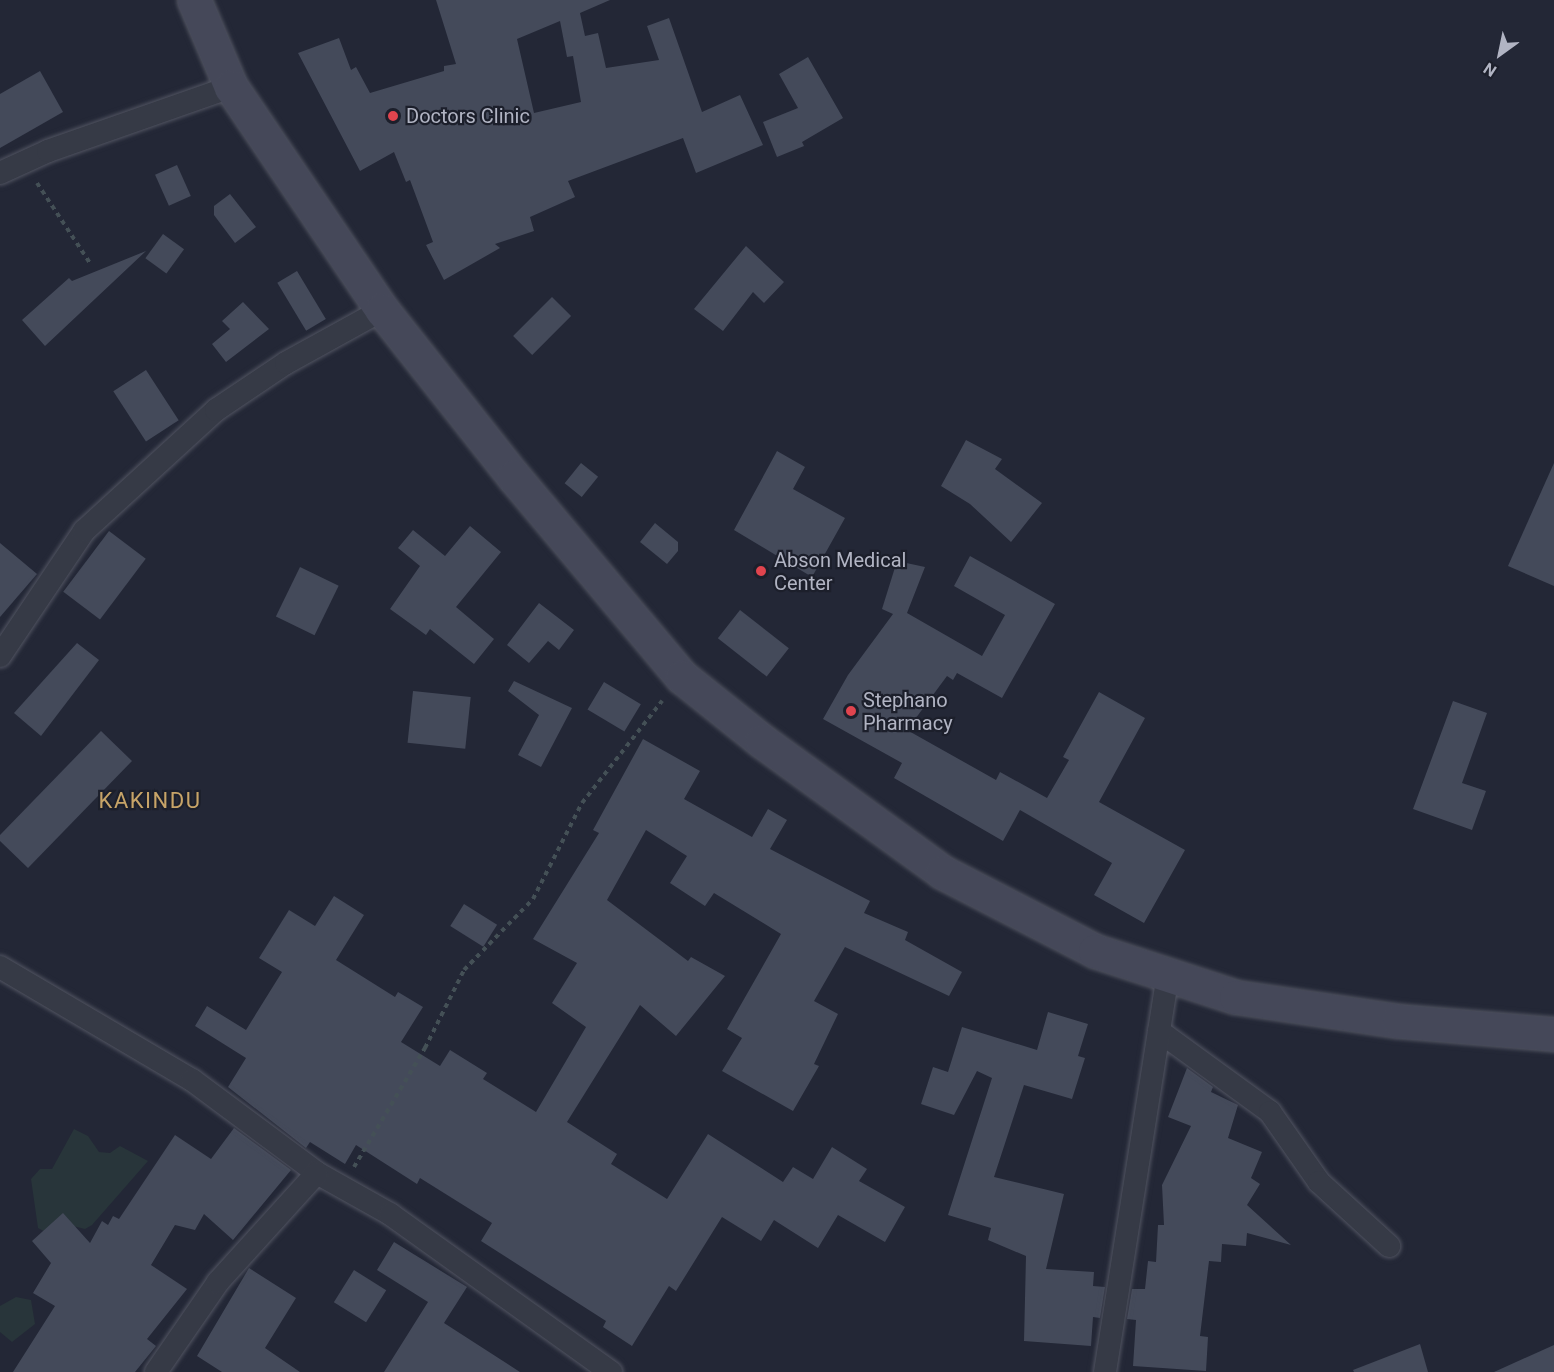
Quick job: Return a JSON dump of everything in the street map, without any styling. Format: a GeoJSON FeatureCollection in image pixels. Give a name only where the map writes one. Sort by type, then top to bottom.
{"type":"FeatureCollection","features":[{"type":"Feature","properties":{"kind":"street"},"geometry":{"type":"LineString","coordinates":[[194,0],[231,87],[382,310],[514,477],[682,677],[942,872],[1095,951],[1236,997],[1399,1021],[1554,1034]]}},
{"type":"Feature","properties":{"kind":"street"},"geometry":{"type":"LineString","coordinates":[[0,173],[231,87]]}},
{"type":"Feature","properties":{"kind":"street"},"geometry":{"type":"LineString","coordinates":[[0,656],[84,531],[216,410],[286,363],[382,310]]}},
{"type":"Feature","properties":{"kind":"street"},"geometry":{"type":"LineString","coordinates":[[0,967],[192,1080],[317,1173],[390,1214],[611,1372]]}},
{"type":"Feature","properties":{"kind":"street"},"geometry":{"type":"LineString","coordinates":[[1104,1372],[1168,975]]}},
{"type":"Feature","properties":{"kind":"street"},"geometry":{"type":"LineString","coordinates":[[1159,1031],[1270,1112],[1319,1182],[1389,1246]]}},
{"type":"Feature","properties":{"kind":"street"},"geometry":{"type":"LineString","coordinates":[[156,1372],[218,1282],[317,1173]]}},
{"type":"Feature","properties":{"kind":"path"},"geometry":{"type":"LineString","coordinates":[[23,163],[90,262]]}},
{"type":"Feature","properties":{"kind":"path"},"geometry":{"type":"LineString","coordinates":[[343,1187],[425,1048],[464,970],[533,899],[582,803],[682,677]]}},
{"type":"Feature","properties":{"kind":"shaded area"},"geometry":{"type":"Polygon","coordinates":[[[74,1129],[88,1136],[99,1152],[110,1153],[120,1146],[148,1161],[92,1225],[85,1229],[65,1224],[49,1234],[38,1228],[31,1179],[40,1169],[52,1169],[74,1129]]]}},
{"type":"Feature","properties":{"kind":"shaded area"},"geometry":{"type":"Polygon","coordinates":[[[16,1297],[31,1300],[35,1324],[12,1342],[0,1332],[0,1306],[16,1297]]]}},
{"type":"Feature","properties":{"kind":"building"},"geometry":{"type":"Polygon","coordinates":[[[436,0],[610,0],[580,13],[585,36],[598,33],[606,68],[659,60],[647,26],[669,18],[702,112],[740,95],[763,145],[696,173],[683,138],[568,181],[575,197],[530,217],[534,231],[495,244],[500,248],[444,280],[426,245],[433,242],[410,180],[406,182],[394,152],[360,171],[298,53],[339,38],[351,70],[356,67],[370,93],[444,71],[444,66],[456,64],[436,0]],[[560,21],[517,39],[534,113],[581,102],[573,56],[567,57],[560,21]]]}},
{"type":"Feature","properties":{"kind":"building"},"geometry":{"type":"Polygon","coordinates":[[[808,57],[843,118],[802,142],[804,146],[777,157],[763,122],[798,108],[779,74],[808,57]]]}},
{"type":"Feature","properties":{"kind":"building"},"geometry":{"type":"Polygon","coordinates":[[[40,71],[63,112],[0,148],[0,94],[40,71]]]}},
{"type":"Feature","properties":{"kind":"building"},"geometry":{"type":"Polygon","coordinates":[[[177,165],[191,196],[169,206],[155,175],[177,165]]]}},
{"type":"Feature","properties":{"kind":"building"},"geometry":{"type":"Polygon","coordinates":[[[230,194],[256,227],[235,243],[214,215],[214,206],[230,194]]]}},
{"type":"Feature","properties":{"kind":"building"},"geometry":{"type":"Polygon","coordinates":[[[163,234],[184,249],[166,274],[145,258],[163,234]]]}},
{"type":"Feature","properties":{"kind":"building"},"geometry":{"type":"Polygon","coordinates":[[[746,246],[784,282],[764,303],[753,292],[723,331],[694,309],[746,246]]]}},
{"type":"Feature","properties":{"kind":"building"},"geometry":{"type":"Polygon","coordinates":[[[146,251],[45,346],[22,320],[69,278],[72,281],[146,251]]]}},
{"type":"Feature","properties":{"kind":"building"},"geometry":{"type":"Polygon","coordinates":[[[297,271],[326,319],[306,331],[277,283],[297,271]]]}},
{"type":"Feature","properties":{"kind":"building"},"geometry":{"type":"Polygon","coordinates":[[[552,297],[571,316],[532,355],[513,336],[552,297]]]}},
{"type":"Feature","properties":{"kind":"building"},"geometry":{"type":"Polygon","coordinates":[[[243,302],[269,329],[226,362],[212,344],[230,329],[222,321],[243,302]]]}},
{"type":"Feature","properties":{"kind":"building"},"geometry":{"type":"Polygon","coordinates":[[[146,370],[179,420],[146,442],[113,391],[146,370]]]}},
{"type":"Feature","properties":{"kind":"building"},"geometry":{"type":"Polygon","coordinates":[[[966,440],[1002,459],[995,469],[1042,503],[1011,542],[970,504],[941,486],[966,440]]]}},
{"type":"Feature","properties":{"kind":"building"},"geometry":{"type":"Polygon","coordinates":[[[777,451],[805,467],[793,489],[845,518],[812,577],[734,530],[777,451]]]}},
{"type":"Feature","properties":{"kind":"building"},"geometry":{"type":"Polygon","coordinates":[[[581,463],[598,477],[582,497],[565,483],[581,463]]]}},
{"type":"Feature","properties":{"kind":"building"},"geometry":{"type":"Polygon","coordinates":[[[1554,463],[1554,586],[1508,566],[1554,463]]]}},
{"type":"Feature","properties":{"kind":"building"},"geometry":{"type":"Polygon","coordinates":[[[655,523],[678,542],[678,551],[667,564],[640,542],[655,523]]]}},
{"type":"Feature","properties":{"kind":"building"},"geometry":{"type":"Polygon","coordinates":[[[470,526],[501,552],[456,607],[494,639],[474,664],[430,629],[426,635],[390,609],[420,566],[398,548],[413,530],[445,556],[470,526]]]}},
{"type":"Feature","properties":{"kind":"building"},"geometry":{"type":"Polygon","coordinates":[[[109,531],[146,559],[100,619],[63,592],[109,531]]]}},
{"type":"Feature","properties":{"kind":"building"},"geometry":{"type":"Polygon","coordinates":[[[0,543],[37,574],[0,617],[0,543]]]}},
{"type":"Feature","properties":{"kind":"building"},"geometry":{"type":"Polygon","coordinates":[[[970,556],[1055,604],[1002,698],[957,673],[953,680],[947,676],[907,730],[996,780],[1000,772],[1047,798],[1069,760],[1063,757],[1099,692],[1145,718],[1099,802],[1185,850],[1144,923],[1094,895],[1112,863],[1020,810],[1003,841],[894,778],[902,763],[823,719],[848,675],[893,614],[882,609],[897,561],[925,567],[907,613],[982,656],[1005,615],[954,586],[970,556]]]}},
{"type":"Feature","properties":{"kind":"building"},"geometry":{"type":"Polygon","coordinates":[[[300,567],[339,586],[315,635],[276,616],[300,567]]]}},
{"type":"Feature","properties":{"kind":"building"},"geometry":{"type":"Polygon","coordinates":[[[539,603],[574,630],[559,650],[548,641],[529,663],[507,645],[539,603]]]}},
{"type":"Feature","properties":{"kind":"building"},"geometry":{"type":"Polygon","coordinates":[[[740,610],[789,648],[767,677],[718,638],[740,610]]]}},
{"type":"Feature","properties":{"kind":"building"},"geometry":{"type":"Polygon","coordinates":[[[77,643],[99,660],[41,736],[14,713],[77,643]]]}},
{"type":"Feature","properties":{"kind":"building"},"geometry":{"type":"Polygon","coordinates":[[[514,681],[572,708],[541,767],[518,755],[539,715],[508,691],[514,681]]]}},
{"type":"Feature","properties":{"kind":"building"},"geometry":{"type":"Polygon","coordinates":[[[604,682],[641,704],[624,732],[588,709],[604,682]]]}},
{"type":"Feature","properties":{"kind":"building"},"geometry":{"type":"Polygon","coordinates":[[[413,691],[471,697],[465,749],[408,743],[413,691]]]}},
{"type":"Feature","properties":{"kind":"building"},"geometry":{"type":"Polygon","coordinates":[[[1453,701],[1487,713],[1462,783],[1486,791],[1472,830],[1413,809],[1453,701]]]}},
{"type":"Feature","properties":{"kind":"building"},"geometry":{"type":"Polygon","coordinates":[[[101,731],[132,761],[28,868],[0,841],[0,835],[101,731]]]}},
{"type":"Feature","properties":{"kind":"building"},"geometry":{"type":"Polygon","coordinates":[[[643,739],[700,771],[684,799],[752,837],[768,809],[787,820],[770,849],[870,901],[864,913],[908,932],[905,940],[962,972],[949,996],[845,947],[814,1001],[838,1014],[814,1064],[819,1066],[793,1111],[722,1071],[742,1038],[727,1029],[781,934],[714,893],[705,906],[670,883],[687,856],[646,830],[607,900],[688,961],[691,957],[725,976],[676,1036],[640,1005],[567,1122],[617,1154],[611,1164],[667,1199],[708,1134],[783,1182],[793,1167],[813,1179],[832,1147],[867,1169],[859,1181],[905,1207],[885,1242],[838,1215],[818,1248],[774,1220],[761,1241],[722,1217],[676,1291],[669,1286],[632,1346],[603,1327],[606,1321],[481,1241],[492,1223],[420,1178],[417,1184],[356,1145],[345,1164],[310,1142],[306,1148],[228,1087],[246,1058],[195,1026],[207,1006],[246,1030],[282,972],[259,958],[289,910],[315,926],[334,896],[364,915],[336,960],[395,997],[398,992],[423,1007],[401,1042],[440,1066],[450,1050],[487,1073],[483,1079],[536,1112],[586,1027],[552,1003],[577,963],[533,939],[599,833],[593,830],[643,739]]]}},
{"type":"Feature","properties":{"kind":"building"},"geometry":{"type":"Polygon","coordinates":[[[464,904],[497,925],[483,947],[450,926],[464,904]]]}},
{"type":"Feature","properties":{"kind":"building"},"geometry":{"type":"Polygon","coordinates":[[[1048,1012],[1088,1024],[1078,1056],[1085,1058],[1072,1099],[1024,1085],[994,1177],[1064,1194],[1046,1269],[1094,1272],[1093,1286],[1105,1287],[1100,1318],[1093,1317],[1091,1346],[1024,1341],[1026,1256],[988,1240],[991,1228],[948,1215],[992,1078],[977,1071],[954,1115],[921,1104],[933,1067],[948,1072],[962,1027],[1037,1050],[1048,1012]]]}},
{"type":"Feature","properties":{"kind":"building"},"geometry":{"type":"Polygon","coordinates":[[[1187,1068],[1213,1087],[1211,1092],[1238,1105],[1228,1138],[1262,1152],[1251,1178],[1260,1184],[1247,1205],[1291,1245],[1247,1233],[1246,1246],[1222,1244],[1221,1262],[1209,1261],[1200,1336],[1208,1337],[1206,1371],[1133,1366],[1136,1320],[1127,1319],[1132,1289],[1145,1289],[1148,1261],[1156,1262],[1158,1225],[1164,1225],[1162,1185],[1191,1126],[1168,1117],[1187,1068]]]}},
{"type":"Feature","properties":{"kind":"building"},"geometry":{"type":"Polygon","coordinates":[[[234,1128],[291,1170],[233,1240],[204,1214],[195,1230],[175,1225],[151,1265],[187,1289],[147,1339],[156,1346],[135,1372],[13,1372],[55,1306],[33,1293],[51,1263],[32,1241],[63,1213],[90,1243],[102,1221],[108,1225],[113,1216],[119,1219],[175,1135],[211,1159],[234,1128]]]}},
{"type":"Feature","properties":{"kind":"building"},"geometry":{"type":"Polygon","coordinates":[[[394,1242],[467,1287],[444,1323],[520,1372],[384,1372],[428,1302],[377,1270],[394,1242]]]}},
{"type":"Feature","properties":{"kind":"building"},"geometry":{"type":"Polygon","coordinates":[[[249,1268],[296,1298],[265,1348],[300,1372],[222,1372],[197,1356],[249,1268]]]}},
{"type":"Feature","properties":{"kind":"building"},"geometry":{"type":"Polygon","coordinates":[[[354,1270],[386,1290],[366,1322],[334,1302],[354,1270]]]}},
{"type":"Feature","properties":{"kind":"building"},"geometry":{"type":"Polygon","coordinates":[[[1420,1344],[1428,1372],[1354,1372],[1353,1370],[1420,1344]]]}},
{"type":"Feature","properties":{"kind":"building"},"geometry":{"type":"Polygon","coordinates":[[[1554,1345],[1554,1372],[1494,1372],[1554,1345]]]}},
{"type":"Feature","properties":{"kind":"place","name":"Doctors Clinic"},"geometry":{"type":"Point","coordinates":[393,116]}},
{"type":"Feature","properties":{"kind":"place","name":"Abson Medical Center"},"geometry":{"type":"Point","coordinates":[761,571]}},
{"type":"Feature","properties":{"kind":"place","name":"Stephano Pharmacy"},"geometry":{"type":"Point","coordinates":[851,711]}},
{"type":"Feature","properties":{"kind":"district","name":"KAKINDU"},"geometry":{"type":"Point","coordinates":[150,801]}}]}
